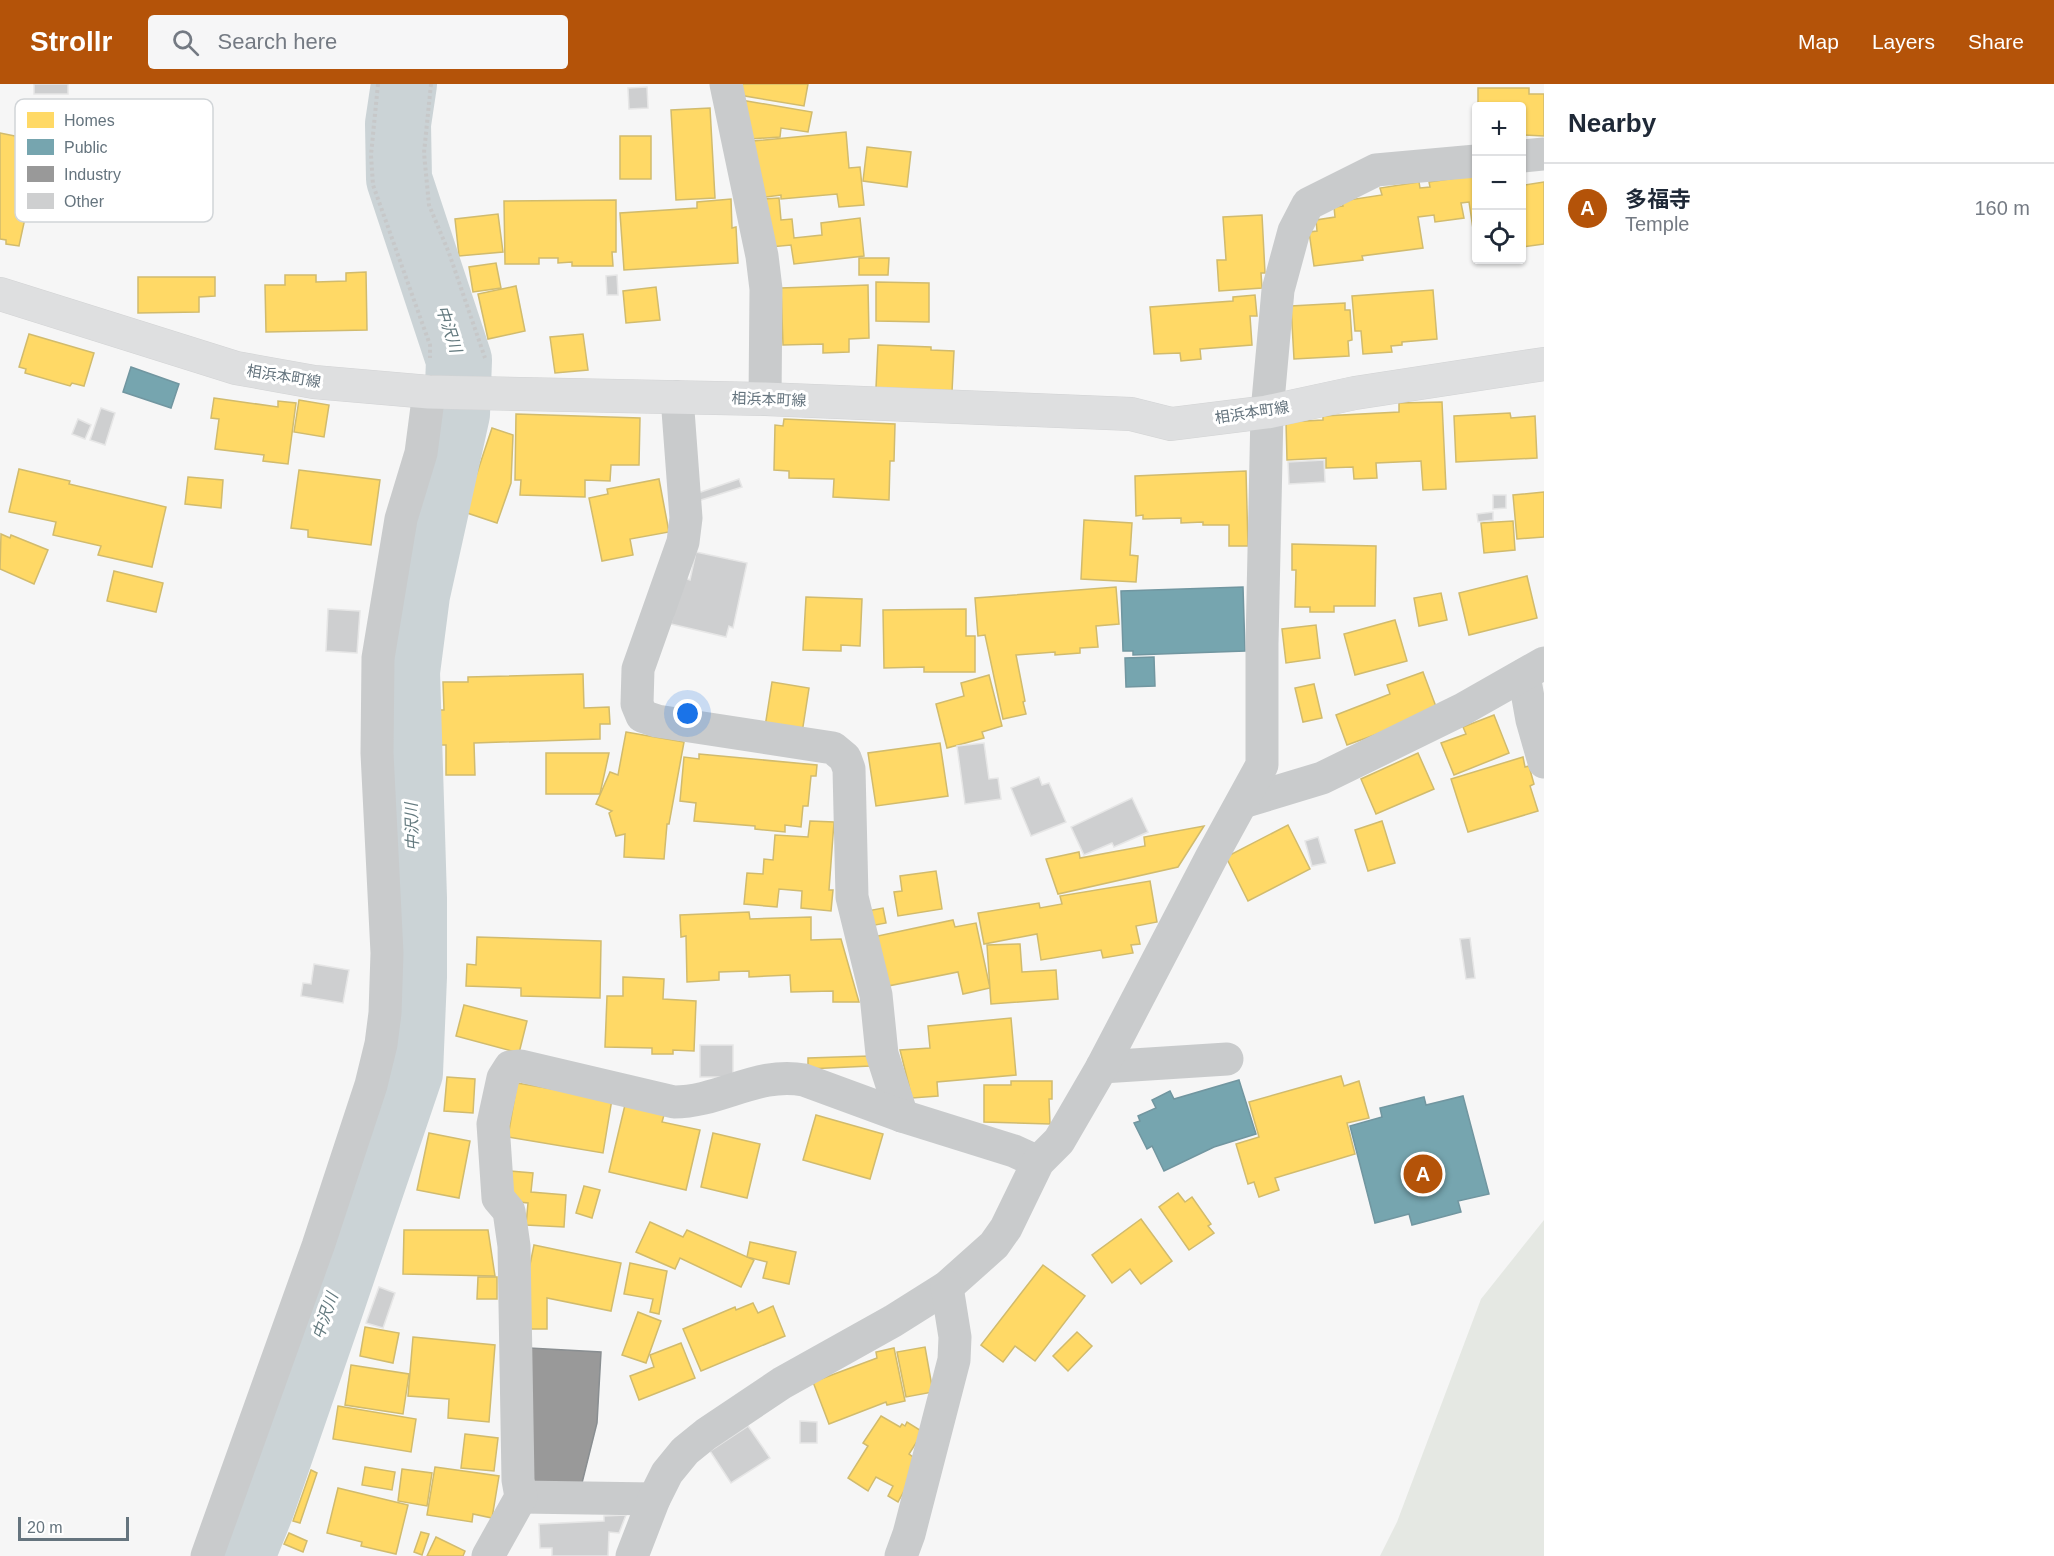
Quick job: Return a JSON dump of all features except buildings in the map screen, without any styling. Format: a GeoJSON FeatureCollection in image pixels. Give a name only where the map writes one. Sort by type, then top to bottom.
{"type":"FeatureCollection","features":[{"type":"Feature","properties":{"kind":"main road","name":"相浜本町線"},"geometry":{"type":"LineString","coordinates":[[0,294],[236,368],[314,382],[437,392],[765,399],[1131,414],[1172,424],[1267,412],[1355,393],[1544,364]]}},
{"type":"Feature","properties":{"kind":"street"},"geometry":{"type":"LineString","coordinates":[[726,84],[762,256],[766,289],[765,399]]}},
{"type":"Feature","properties":{"kind":"street"},"geometry":{"type":"LineString","coordinates":[[1526,156],[1544,154]]}},
{"type":"Feature","properties":{"kind":"street"},"geometry":{"type":"LineString","coordinates":[[632,1556],[654,1498],[667,1473],[685,1451],[706,1434],[783,1383],[893,1321],[947,1287],[994,1245],[1006,1228],[1038,1162],[1059,1141],[1101,1067],[1262,765],[1267,412],[1278,290],[1294,231],[1308,204],[1376,170],[1472,161]]}},
{"type":"Feature","properties":{"kind":"street"},"geometry":{"type":"LineString","coordinates":[[207,1556],[318,1246],[371,1084],[381,1044],[385,1013],[387,953],[377,753],[378,658],[401,519],[437,392]]}},
{"type":"Feature","properties":{"kind":"street"},"geometry":{"type":"LineString","coordinates":[[677,397],[686,518],[683,542],[638,669],[637,704],[642,716],[657,721],[833,748],[845,758],[849,769],[852,897],[876,995],[882,1054],[902,1116]]}},
{"type":"Feature","properties":{"kind":"street"},"geometry":{"type":"LineString","coordinates":[[1243,802],[1322,778],[1463,709],[1534,669]]}},
{"type":"Feature","properties":{"kind":"street"},"geometry":{"type":"LineString","coordinates":[[1534,669],[1532,720],[1544,762]]}},
{"type":"Feature","properties":{"kind":"street"},"geometry":{"type":"LineString","coordinates":[[1101,1067],[1227,1059]]}},
{"type":"Feature","properties":{"kind":"street"},"geometry":{"type":"LineString","coordinates":[[488,1556],[521,1497],[518,1480],[514,1246],[509,1211],[498,1198],[493,1124],[503,1078],[510,1067],[521,1065],[674,1102],[691,1102],[771,1078],[788,1077],[804,1080],[902,1116],[1014,1151],[1038,1162]]}},
{"type":"Feature","properties":{"kind":"street"},"geometry":{"type":"LineString","coordinates":[[901,1556],[913,1522],[954,1360],[954,1328],[947,1287]]}},
{"type":"Feature","properties":{"kind":"street"},"geometry":{"type":"LineString","coordinates":[[521,1497],[654,1498]]}},
{"type":"Feature","properties":{"kind":"path"},"geometry":{"type":"LineString","coordinates":[[378,84],[371,155],[373,185],[430,345],[437,392]]}},
{"type":"Feature","properties":{"kind":"path"},"geometry":{"type":"LineString","coordinates":[[431,84],[424,153],[429,205],[449,253],[492,376],[487,393]]}},
{"type":"Feature","properties":{"kind":"shaded area"},"geometry":{"type":"Polygon","coordinates":[[[1544,1220],[1544,1556],[1380,1556],[1397,1522],[1481,1299],[1544,1220]]]}},
{"type":"Feature","properties":{"kind":"waterway","name":"中沢川"},"geometry":{"type":"LineString","coordinates":[[242,1556],[261,1509],[410,1073],[414,977],[414,898],[407,672],[417,595],[457,414],[459,360],[399,179],[398,124],[404,84]]}},
{"type":"Feature","properties":{"kind":"place","name":"多福寺"},"geometry":{"type":"Point","coordinates":[1423,1174]}}]}
